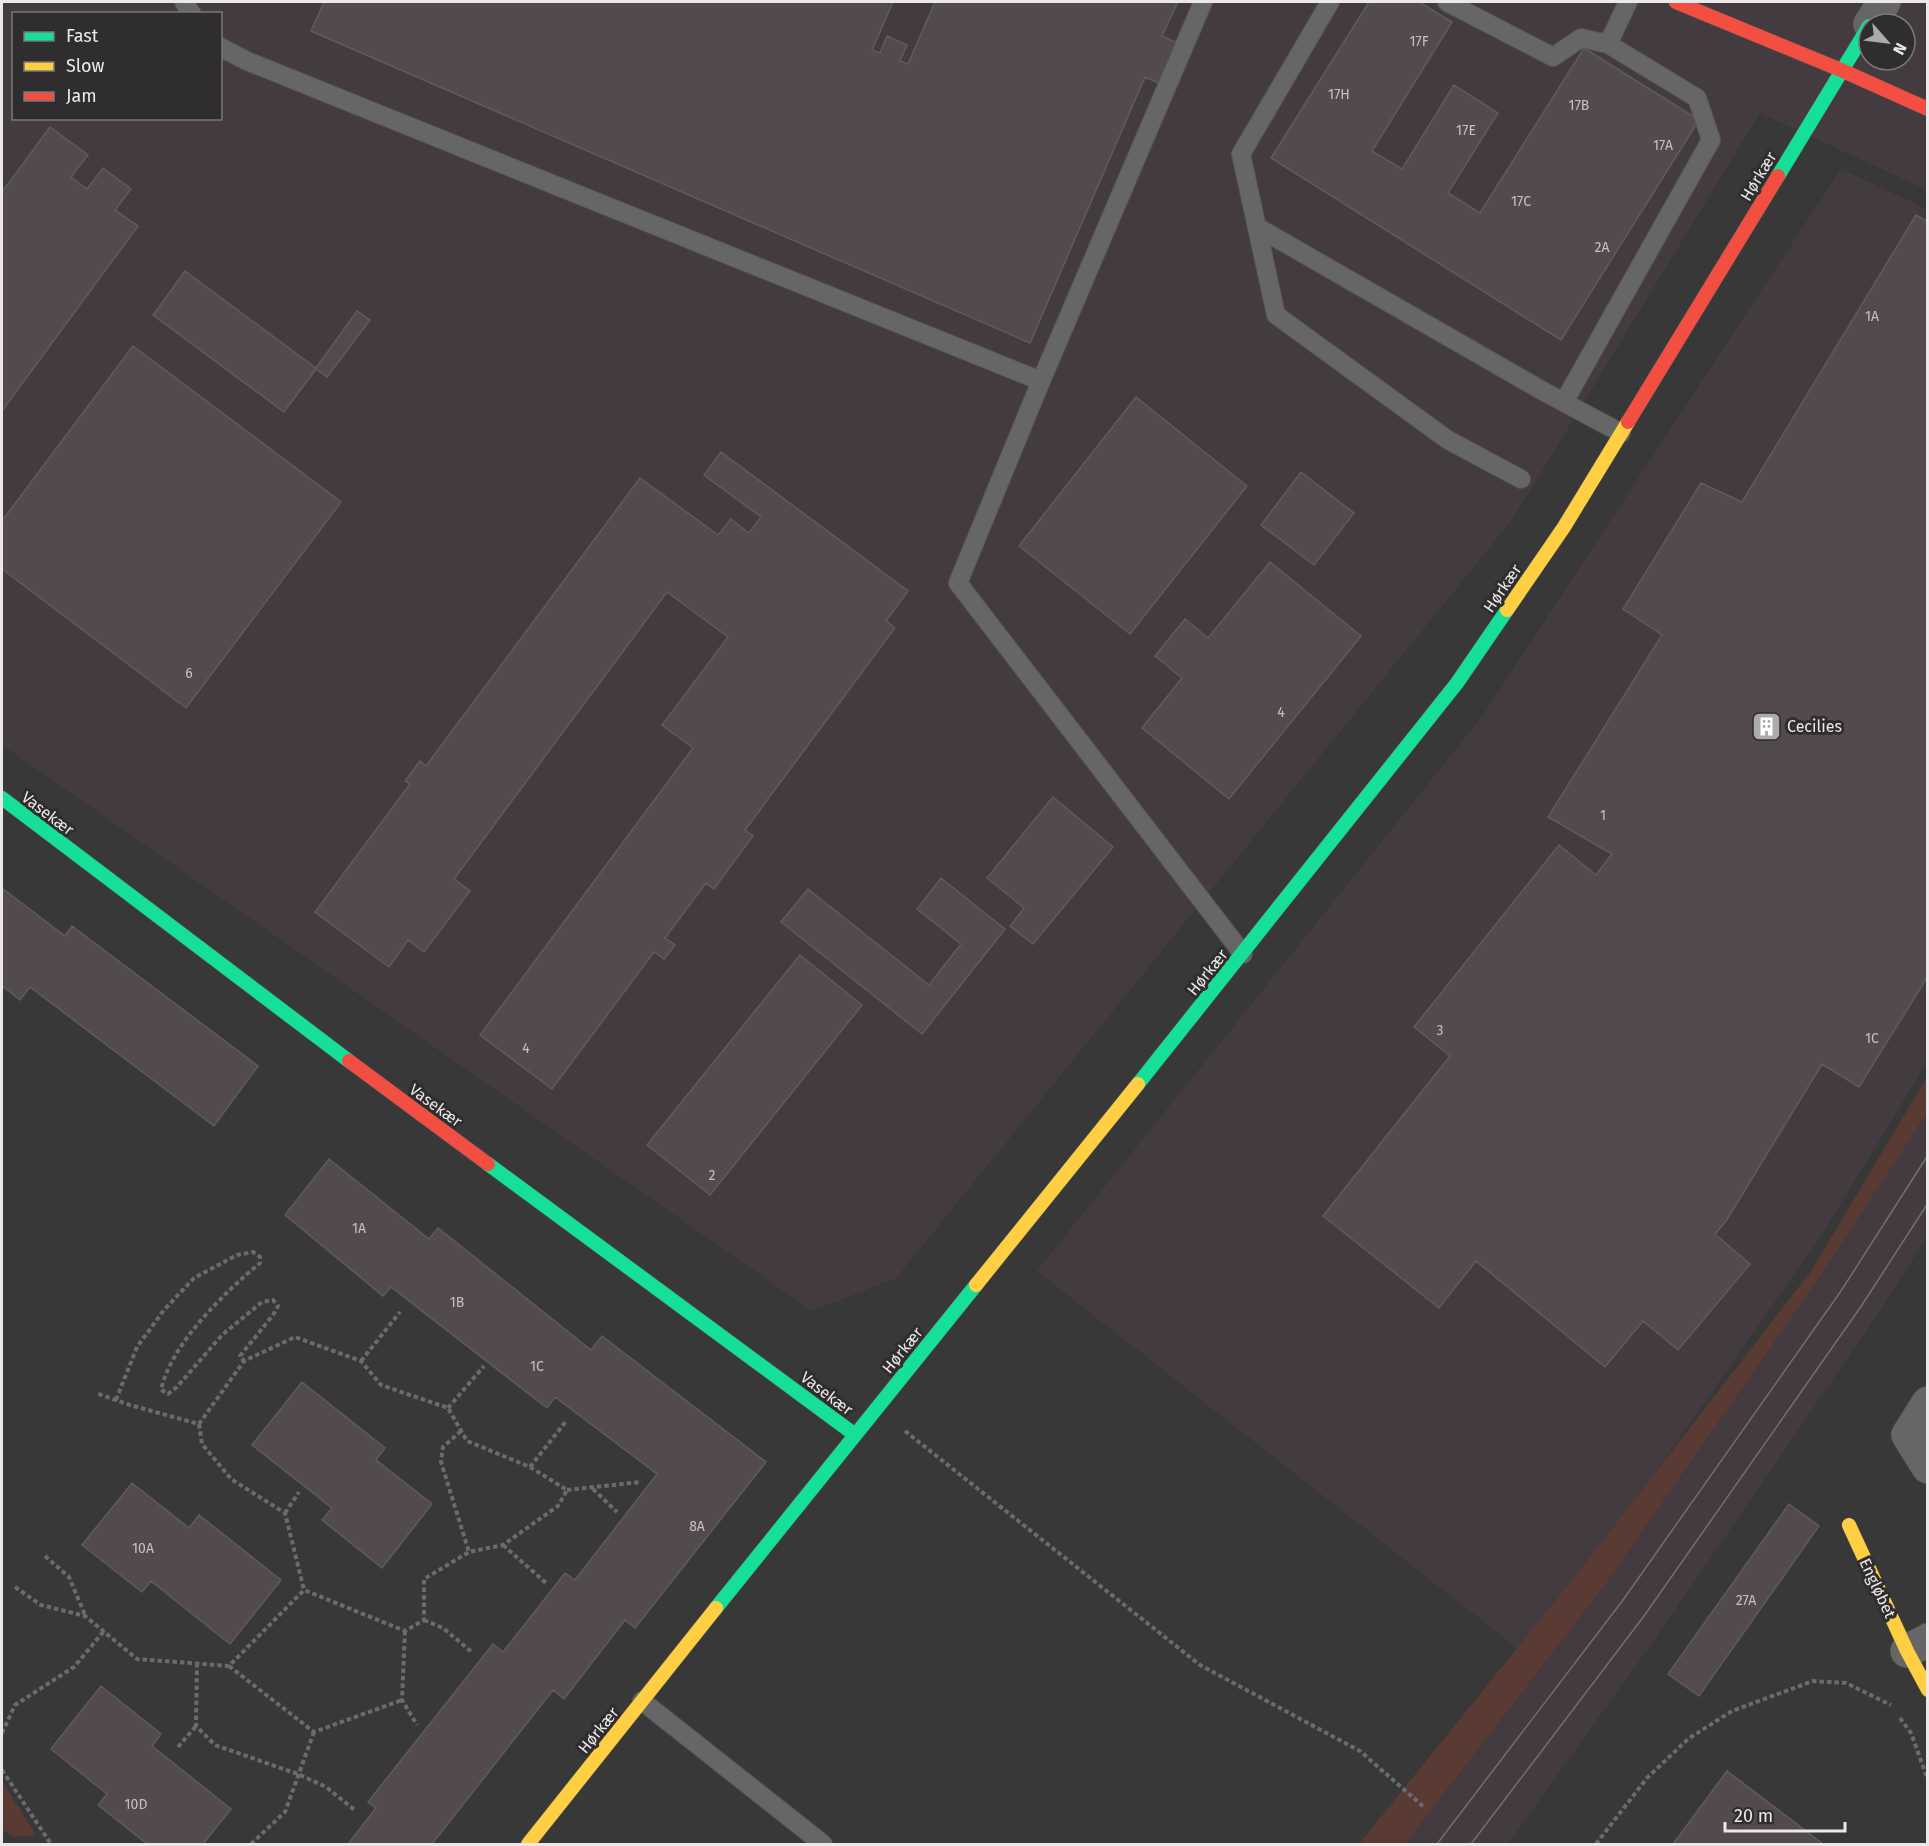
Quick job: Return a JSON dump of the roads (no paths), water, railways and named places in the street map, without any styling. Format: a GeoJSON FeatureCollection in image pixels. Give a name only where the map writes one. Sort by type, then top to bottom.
{"type":"FeatureCollection","features":[{"type":"Feature","properties":{"kind":"street"},"geometry":{"type":"LineString","coordinates":[[1676,2],[1841,70],[1928,109]]}},
{"type":"Feature","properties":{"kind":"street","name":"Hørkær"},"geometry":{"type":"LineString","coordinates":[[528,1845],[854,1434],[1243,954],[1457,683],[1564,527],[1857,44]]}},
{"type":"Feature","properties":{"kind":"street","name":"Vasekær"},"geometry":{"type":"LineString","coordinates":[[2,798],[363,1072],[854,1434]]}},
{"type":"Feature","properties":{"kind":"street"},"geometry":{"type":"LineString","coordinates":[[1928,1403],[1908,1435],[1928,1467]]}},
{"type":"Feature","properties":{"kind":"street","name":"Engløbet"},"geometry":{"type":"LineString","coordinates":[[1848,1525],[1917,1645],[1928,1690]]}},
{"type":"Feature","properties":{"kind":"lane"},"geometry":{"type":"LineString","coordinates":[[1203,2],[1041,381],[958,583],[1243,954]]}},
{"type":"Feature","properties":{"kind":"lane"},"geometry":{"type":"LineString","coordinates":[[1330,2],[1241,154],[1276,315],[1448,440],[1521,479]]}},
{"type":"Feature","properties":{"kind":"lane"},"geometry":{"type":"LineString","coordinates":[[1447,2],[1552,57],[1581,38],[1608,45],[1696,98],[1711,140],[1564,402]]}},
{"type":"Feature","properties":{"kind":"lane"},"geometry":{"type":"LineString","coordinates":[[1608,45],[1628,2]]}},
{"type":"Feature","properties":{"kind":"lane"},"geometry":{"type":"LineString","coordinates":[[222,48],[247,61],[1041,381]]}},
{"type":"Feature","properties":{"kind":"lane"},"geometry":{"type":"LineString","coordinates":[[1257,227],[1621,433]]}},
{"type":"Feature","properties":{"kind":"lane"},"geometry":{"type":"LineString","coordinates":[[642,1701],[823,1845]]}},
{"type":"Feature","properties":{"kind":"tram line"},"geometry":{"type":"LineString","coordinates":[[1437,1844],[1623,1600],[1841,1291],[1928,1155]]}},
{"type":"Feature","properties":{"kind":"tram line"},"geometry":{"type":"LineString","coordinates":[[1471,1844],[1644,1616],[1862,1305],[1928,1203]]}},
{"type":"Feature","properties":{"kind":"place","name":"Cecilies"},"geometry":{"type":"Point","coordinates":[1766,726]}}]}
